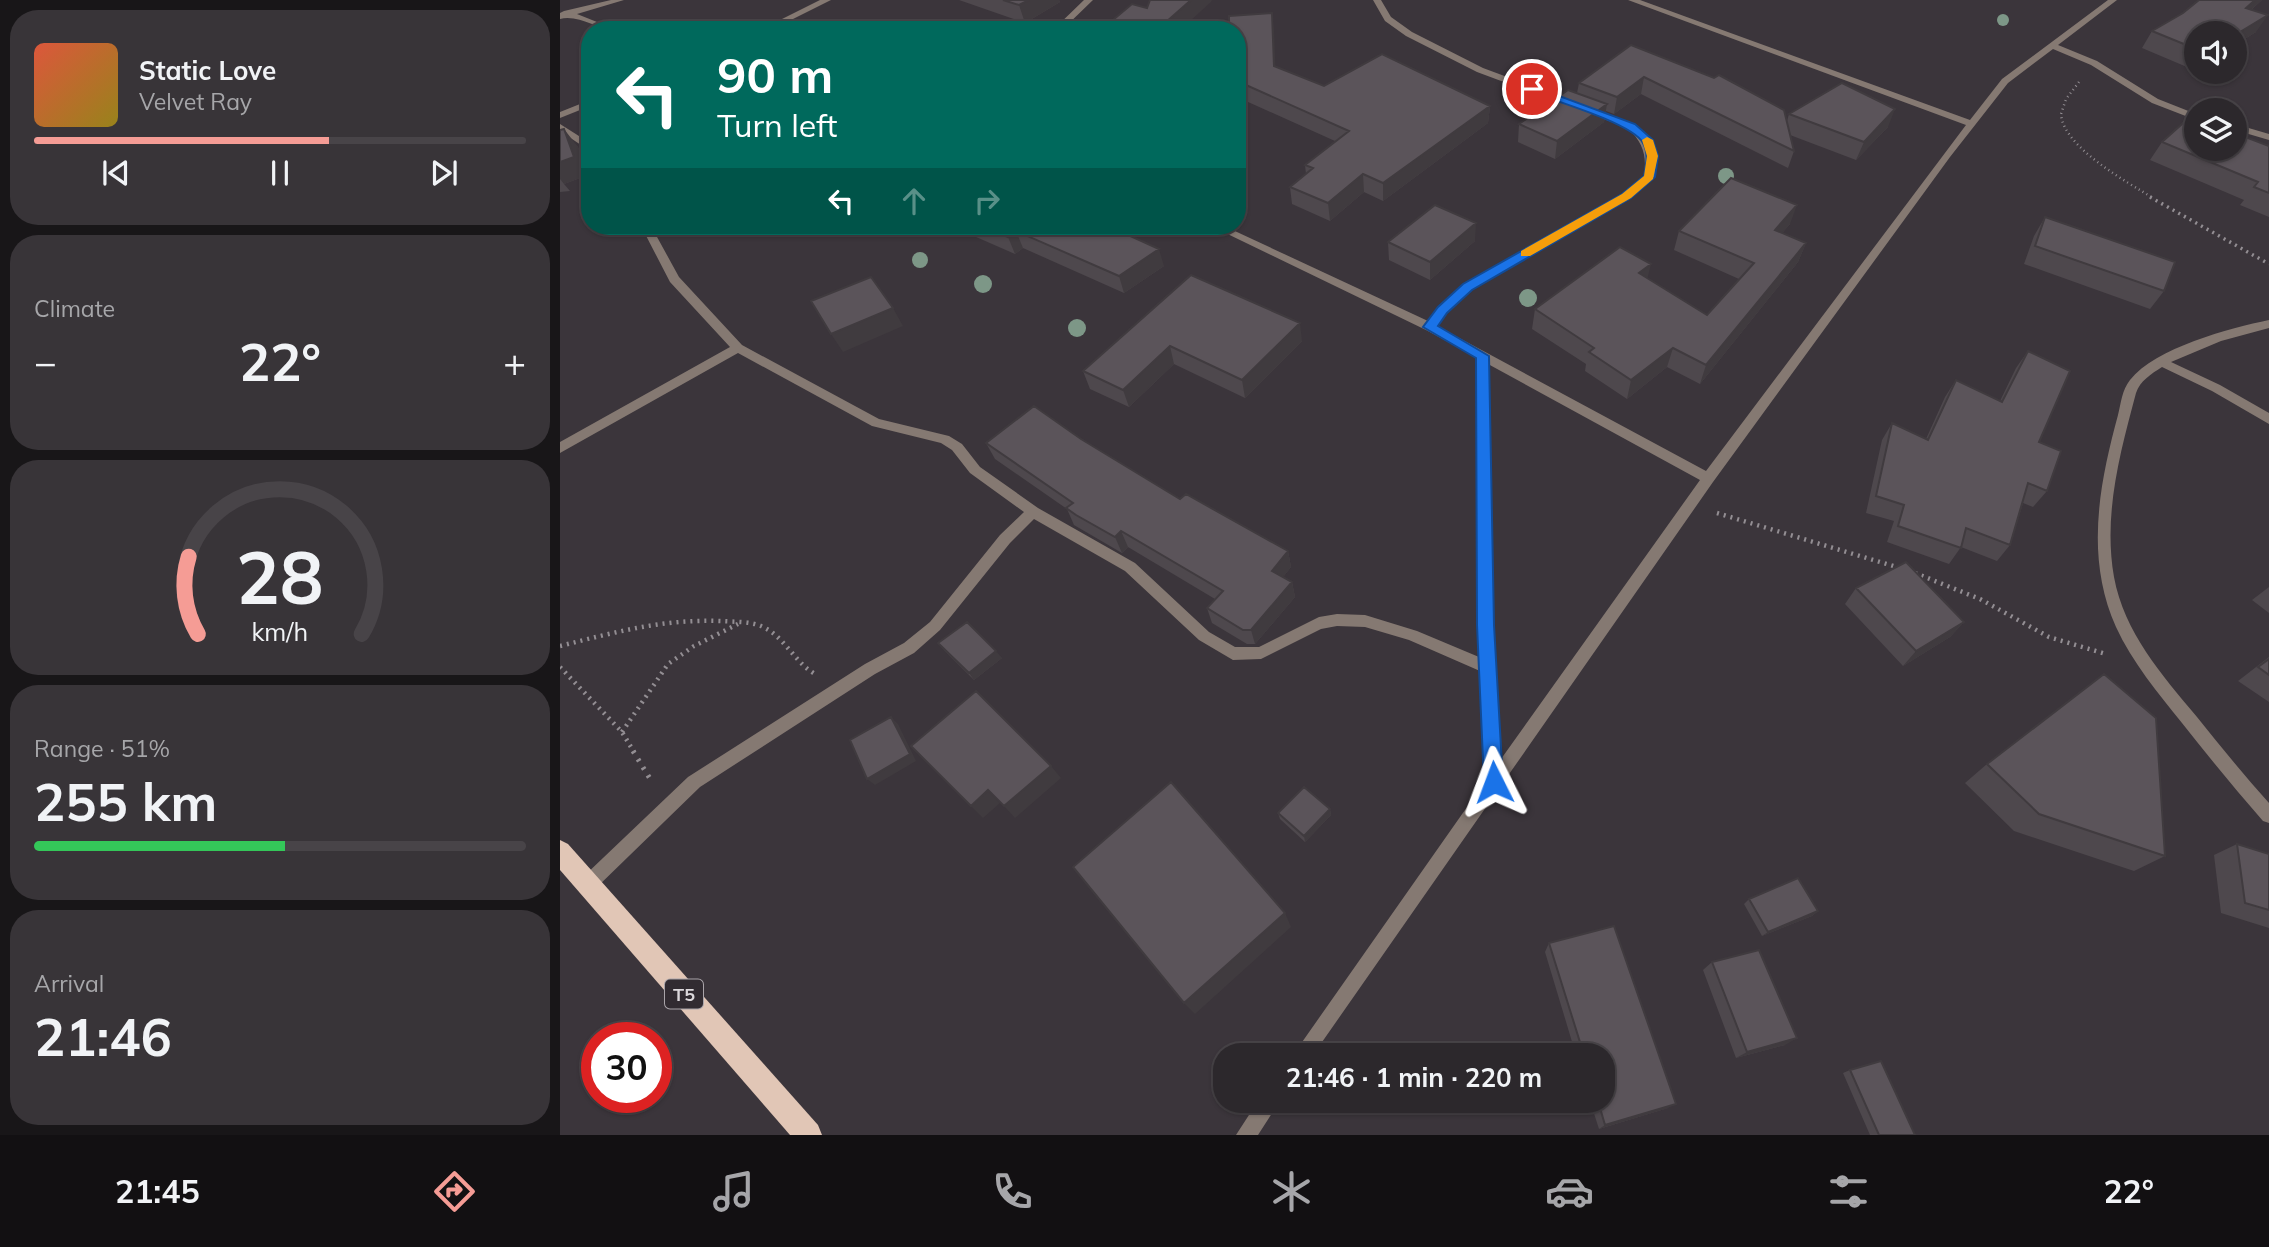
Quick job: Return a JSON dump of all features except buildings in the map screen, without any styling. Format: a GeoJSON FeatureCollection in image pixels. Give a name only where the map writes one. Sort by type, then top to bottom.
{"type":"FeatureCollection","features":[{"type":"Feature","properties":{"kind":"highway","name":"T5"},"geometry":{"type":"LineString","coordinates":[[560,852],[808,1135]]}},
{"type":"Feature","properties":{"kind":"street"},"geometry":{"type":"LineString","coordinates":[[564,14],[620,0]]}},
{"type":"Feature","properties":{"kind":"street"},"geometry":{"type":"LineString","coordinates":[[783,21],[827,0]]}},
{"type":"Feature","properties":{"kind":"street"},"geometry":{"type":"LineString","coordinates":[[1067,21],[1089,0]]}},
{"type":"Feature","properties":{"kind":"street"},"geometry":{"type":"LineString","coordinates":[[1377,0],[1388,19],[1409,34],[1480,70],[1631,126],[1647,140],[1653,156],[1649,177],[1626,196],[1467,287],[1430,327]]}},
{"type":"Feature","properties":{"kind":"street"},"geometry":{"type":"LineString","coordinates":[[1632,0],[1845,80],[1972,124]]}},
{"type":"Feature","properties":{"kind":"street"},"geometry":{"type":"LineString","coordinates":[[1310,1043],[1708,478],[2005,81],[2113,0]]}},
{"type":"Feature","properties":{"kind":"street"},"geometry":{"type":"LineString","coordinates":[[564,14],[585,21]]}},
{"type":"Feature","properties":{"kind":"street"},"geometry":{"type":"LineString","coordinates":[[2052,46],[2094,63],[2155,101],[2184,112]]}},
{"type":"Feature","properties":{"kind":"street"},"geometry":{"type":"LineString","coordinates":[[560,115],[581,107]]}},
{"type":"Feature","properties":{"kind":"street"},"geometry":{"type":"LineString","coordinates":[[560,127],[581,142]]}},
{"type":"Feature","properties":{"kind":"street"},"geometry":{"type":"LineString","coordinates":[[2247,130],[2269,136]]}},
{"type":"Feature","properties":{"kind":"street"},"geometry":{"type":"LineString","coordinates":[[651,235],[674,279],[738,348],[876,423],[945,439],[957,447],[975,470],[1033,512],[1130,567],[1204,636],[1233,654],[1261,653],[1319,623],[1337,620],[1365,621],[1412,635],[1487,667]]}},
{"type":"Feature","properties":{"kind":"street"},"geometry":{"type":"LineString","coordinates":[[1235,235],[1430,327],[1708,478]]}},
{"type":"Feature","properties":{"kind":"street"},"geometry":{"type":"LineString","coordinates":[[2269,324],[2199,344],[2162,362],[2134,383],[2113,448],[2104,524],[2113,597],[2122,625],[2144,664],[2224,764],[2269,815]]}},
{"type":"Feature","properties":{"kind":"street"},"geometry":{"type":"LineString","coordinates":[[560,448],[738,348]]}},
{"type":"Feature","properties":{"kind":"street"},"geometry":{"type":"LineString","coordinates":[[1482,356],[1487,667],[1494,782]]}},
{"type":"Feature","properties":{"kind":"street"},"geometry":{"type":"LineString","coordinates":[[2162,362],[2216,388],[2269,419]]}},
{"type":"Feature","properties":{"kind":"street"},"geometry":{"type":"LineString","coordinates":[[588,884],[694,782],[870,669],[909,648],[934,626],[1004,539],[1033,512]]}},
{"type":"Feature","properties":{"kind":"street"},"geometry":{"type":"LineString","coordinates":[[1246,1135],[1262,1113]]}},
{"type":"Feature","properties":{"kind":"path"},"geometry":{"type":"LineString","coordinates":[[2094,63],[2061,106],[2061,120],[2077,146],[2109,171],[2269,264]]}},
{"type":"Feature","properties":{"kind":"path"},"geometry":{"type":"LineString","coordinates":[[1690,504],[1823,547],[1908,570],[1980,599],[2049,636],[2144,664]]}},
{"type":"Feature","properties":{"kind":"path"},"geometry":{"type":"LineString","coordinates":[[560,646],[647,625],[683,620],[741,622],[760,625],[773,632],[806,669],[819,676],[833,677],[870,669]]}},
{"type":"Feature","properties":{"kind":"path"},"geometry":{"type":"LineString","coordinates":[[622,732],[668,664],[694,646],[741,622]]}},
{"type":"Feature","properties":{"kind":"path"},"geometry":{"type":"LineString","coordinates":[[560,667],[622,732],[668,806]]}},
{"type":"Feature","properties":{"kind":"slow traffic"},"geometry":{"type":"LineString","coordinates":[[1526,253],[1626,196],[1649,177],[1653,156],[1647,140]]}},
{"type":"Feature","properties":{"kind":"route"},"geometry":{"type":"LineString","coordinates":[[1494,782],[1485,625],[1482,356],[1430,327],[1467,287],[1626,196],[1649,177],[1653,156],[1647,140],[1631,126],[1532,89]]}}]}
